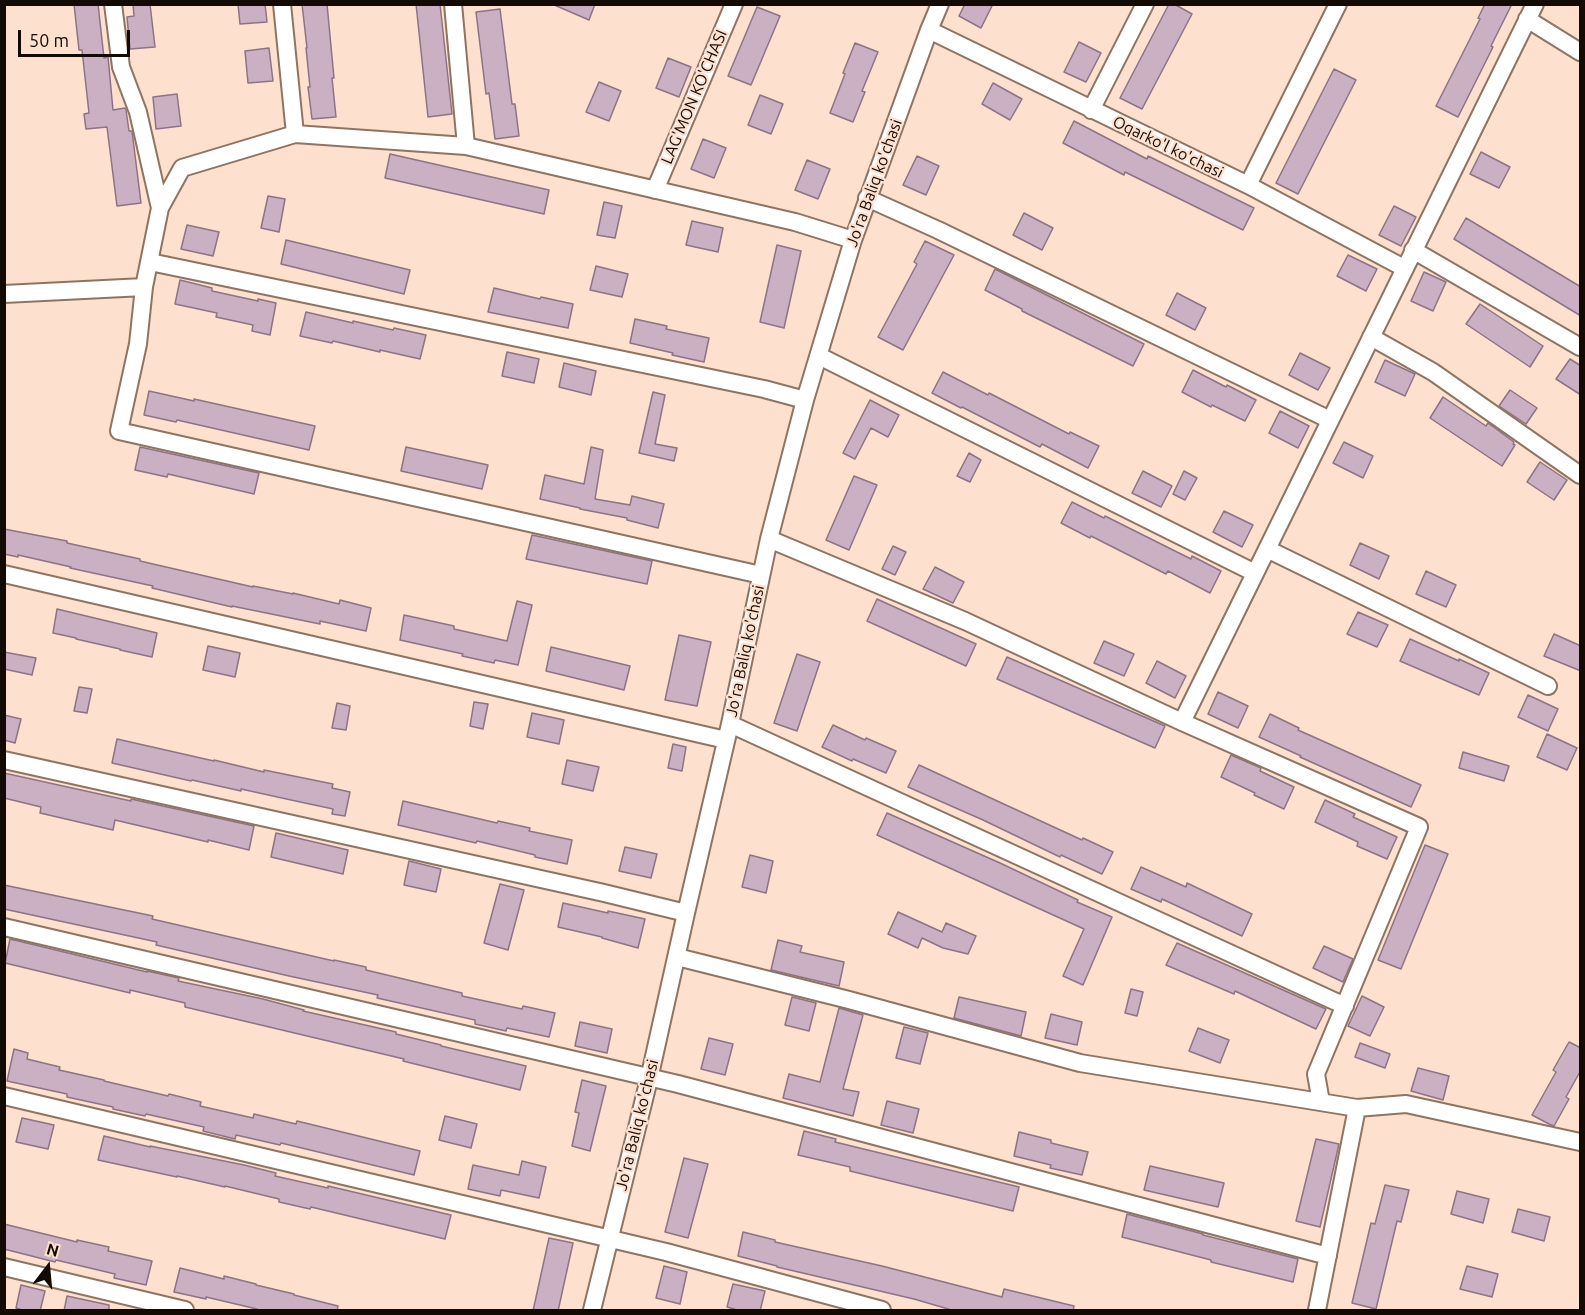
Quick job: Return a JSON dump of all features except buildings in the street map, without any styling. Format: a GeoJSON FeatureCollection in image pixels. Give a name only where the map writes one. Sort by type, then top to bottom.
{"type":"FeatureCollection","features":[{"type":"Feature","properties":{"kind":"street"},"geometry":{"type":"LineString","coordinates":[[113,4],[121,67],[138,112],[160,208]]}},
{"type":"Feature","properties":{"kind":"street"},"geometry":{"type":"LineString","coordinates":[[282,4],[295,134]]}},
{"type":"Feature","properties":{"kind":"street"},"geometry":{"type":"LineString","coordinates":[[453,4],[466,146]]}},
{"type":"Feature","properties":{"kind":"street","name":"LAG'MON KO'CHASI"},"geometry":{"type":"LineString","coordinates":[[655,190],[734,4]]}},
{"type":"Feature","properties":{"kind":"street","name":"Jo'ra Baliq ko'chasi"},"geometry":{"type":"LineString","coordinates":[[592,1311],[677,957],[769,539],[805,400],[867,198],[940,4]]}},
{"type":"Feature","properties":{"kind":"street"},"geometry":{"type":"LineString","coordinates":[[1091,110],[1145,4]]}},
{"type":"Feature","properties":{"kind":"street"},"geometry":{"type":"LineString","coordinates":[[1248,184],[1338,4]]}},
{"type":"Feature","properties":{"kind":"street"},"geometry":{"type":"LineString","coordinates":[[1182,722],[1531,12],[1581,52]]}},
{"type":"Feature","properties":{"kind":"street","name":"Oqarko'l ko'chasi"},"geometry":{"type":"LineString","coordinates":[[929,30],[1248,184],[1404,268]]}},
{"type":"Feature","properties":{"kind":"street"},"geometry":{"type":"LineString","coordinates":[[761,575],[119,431],[138,344],[144,287],[160,208],[182,168],[295,134],[466,146],[795,222],[853,240]]}},
{"type":"Feature","properties":{"kind":"street"},"geometry":{"type":"LineString","coordinates":[[867,198],[1330,420]]}},
{"type":"Feature","properties":{"kind":"street"},"geometry":{"type":"LineString","coordinates":[[1413,250],[1581,347]]}},
{"type":"Feature","properties":{"kind":"street"},"geometry":{"type":"LineString","coordinates":[[150,262],[764,389],[805,400]]}},
{"type":"Feature","properties":{"kind":"street"},"geometry":{"type":"LineString","coordinates":[[4,294],[144,287]]}},
{"type":"Feature","properties":{"kind":"street"},"geometry":{"type":"LineString","coordinates":[[1371,337],[1433,372],[1581,475]]}},
{"type":"Feature","properties":{"kind":"street"},"geometry":{"type":"LineString","coordinates":[[819,356],[1255,573]]}},
{"type":"Feature","properties":{"kind":"street"},"geometry":{"type":"LineString","coordinates":[[769,539],[965,621],[1182,722],[1419,827],[1316,1074],[1321,1102]]}},
{"type":"Feature","properties":{"kind":"street"},"geometry":{"type":"LineString","coordinates":[[1267,549],[1548,686]]}},
{"type":"Feature","properties":{"kind":"street"},"geometry":{"type":"LineString","coordinates":[[4,574],[728,732],[1345,1006]]}},
{"type":"Feature","properties":{"kind":"street"},"geometry":{"type":"LineString","coordinates":[[4,760],[686,913]]}},
{"type":"Feature","properties":{"kind":"street"},"geometry":{"type":"LineString","coordinates":[[4,927],[678,1084],[1328,1256]]}},
{"type":"Feature","properties":{"kind":"street"},"geometry":{"type":"LineString","coordinates":[[677,957],[849,1000],[1080,1063],[1357,1108],[1406,1104],[1581,1142]]}},
{"type":"Feature","properties":{"kind":"street"},"geometry":{"type":"LineString","coordinates":[[4,1096],[666,1252],[882,1311]]}},
{"type":"Feature","properties":{"kind":"street"},"geometry":{"type":"LineString","coordinates":[[1317,1311],[1357,1108]]}},
{"type":"Feature","properties":{"kind":"street"},"geometry":{"type":"LineString","coordinates":[[4,1267],[185,1311]]}}]}
